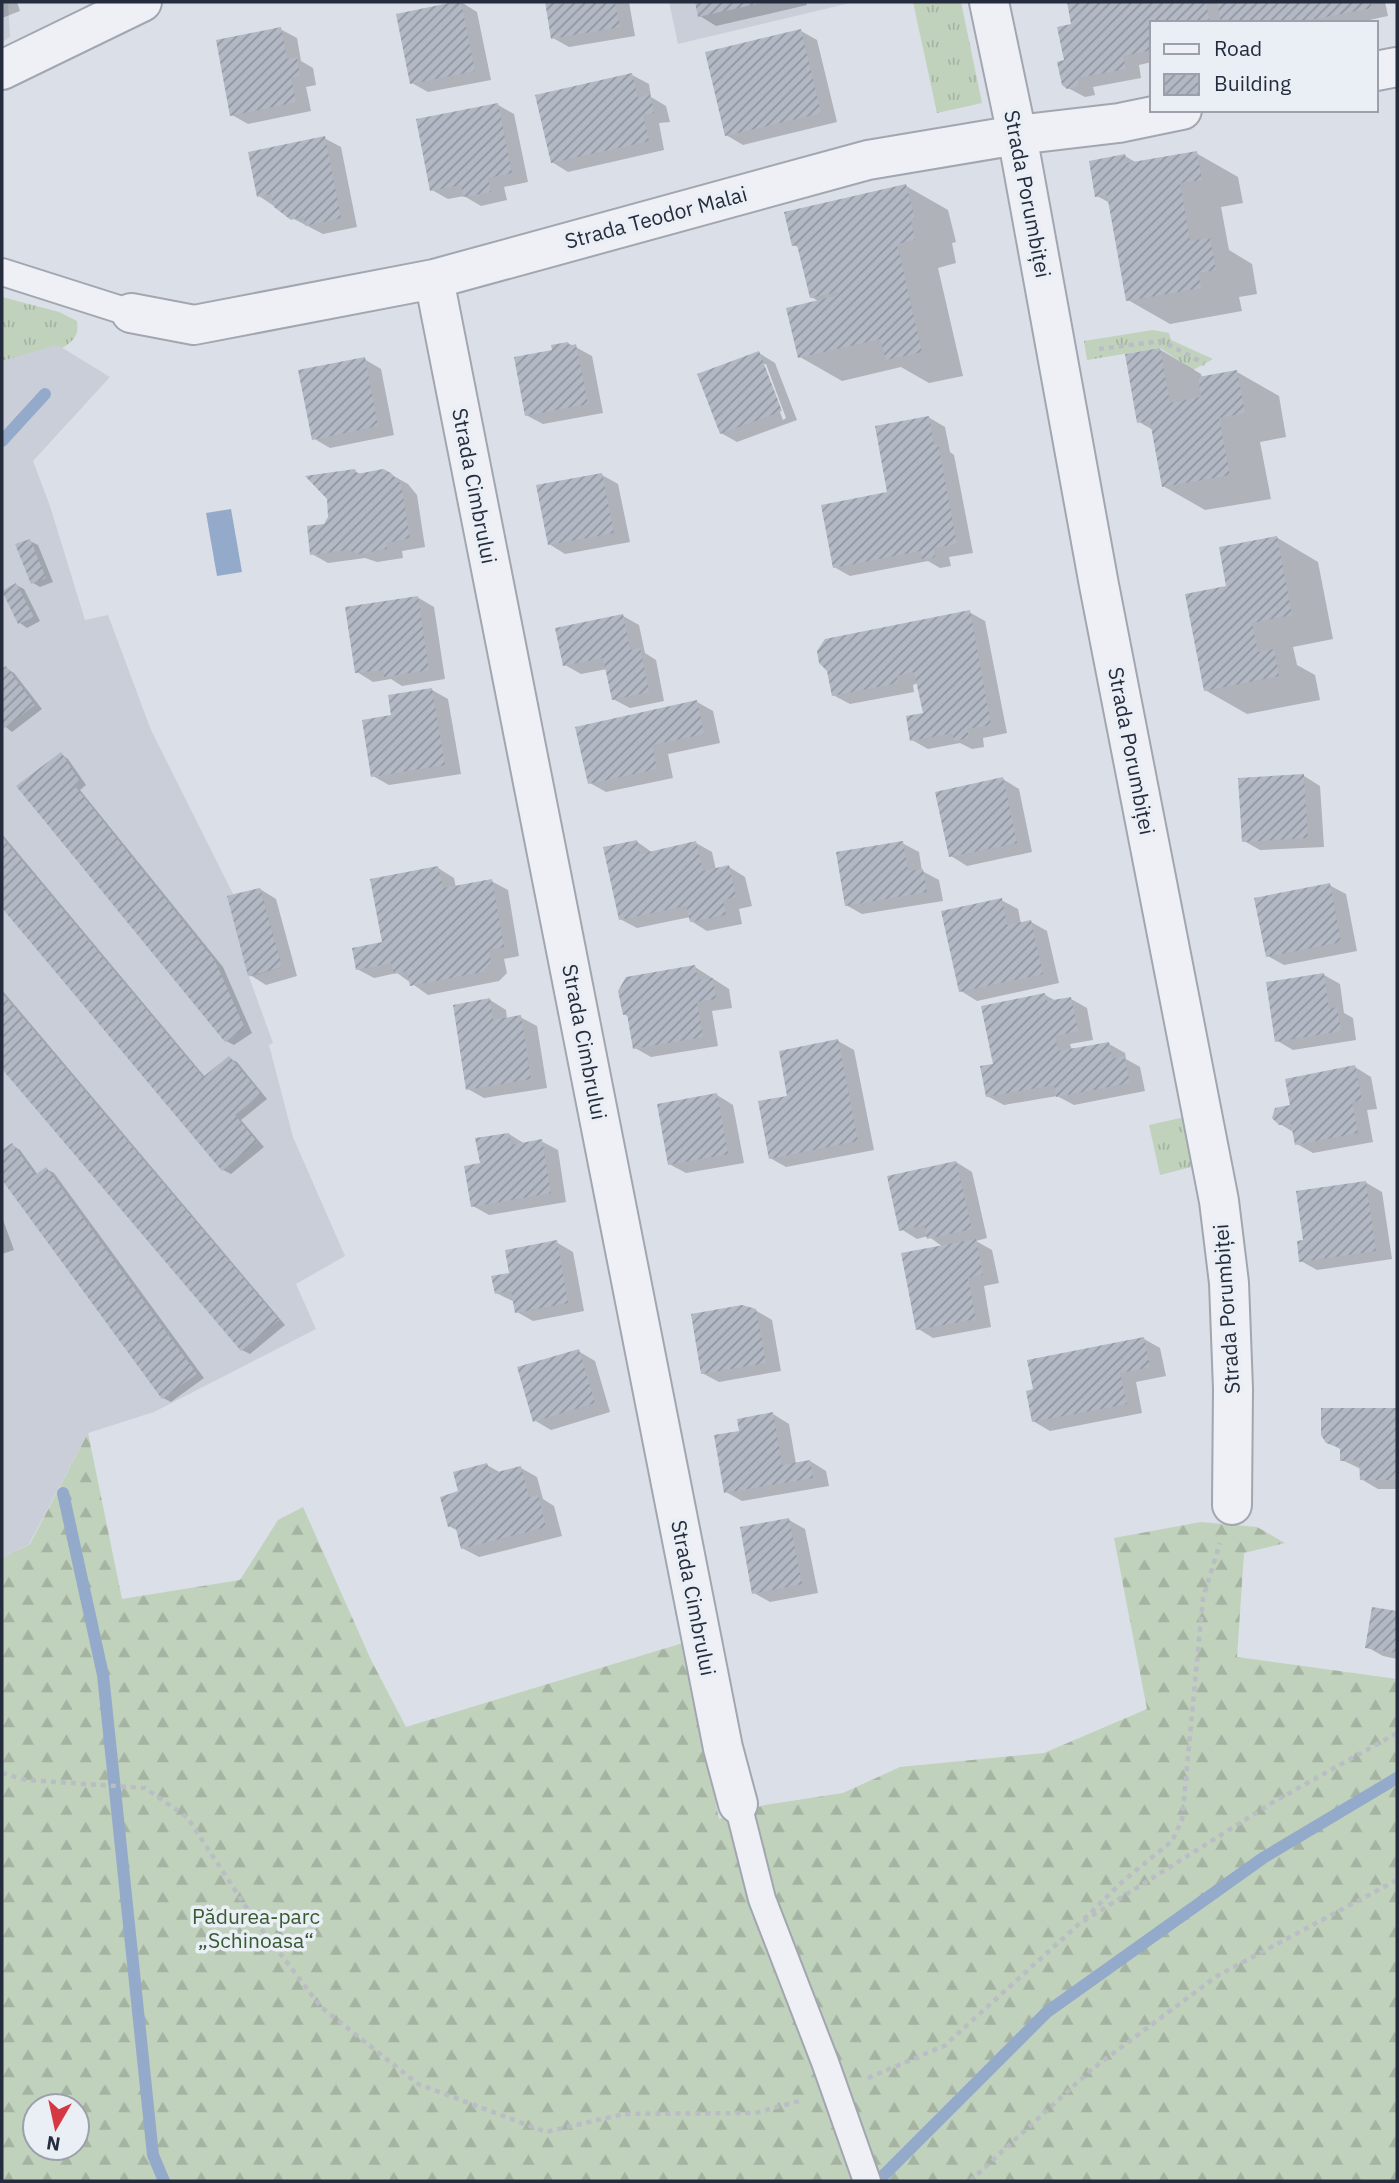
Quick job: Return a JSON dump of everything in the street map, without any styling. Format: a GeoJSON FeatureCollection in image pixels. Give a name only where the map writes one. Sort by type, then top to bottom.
{"type":"FeatureCollection","features":[{"type":"Feature","properties":{"kind":"street"},"geometry":{"type":"LineString","coordinates":[[2,70],[142,2]]}},
{"type":"Feature","properties":{"kind":"street","name":"Strada Porumbiței"},"geometry":{"type":"LineString","coordinates":[[989,2],[1017,135],[1099,585],[1219,1202],[1230,1297],[1233,1389],[1232,1505]]}},
{"type":"Feature","properties":{"kind":"street"},"geometry":{"type":"LineString","coordinates":[[1378,71],[1397,67]]}},
{"type":"Feature","properties":{"kind":"street","name":"Strada Teodor Malai"},"geometry":{"type":"LineString","coordinates":[[131,313],[194,325],[433,279],[868,160],[1017,135],[1119,123],[1172,112]]}},
{"type":"Feature","properties":{"kind":"street","name":"Strada Cimbrului"},"geometry":{"type":"LineString","coordinates":[[433,279],[720,1734],[737,1804]]}},
{"type":"Feature","properties":{"kind":"lane"},"geometry":{"type":"LineString","coordinates":[[2,272],[131,313]]}},
{"type":"Feature","properties":{"kind":"lane"},"geometry":{"type":"LineString","coordinates":[[737,1804],[762,1899],[866,2179]]}},
{"type":"Feature","properties":{"kind":"path"},"geometry":{"type":"LineString","coordinates":[[1057,354],[1162,341],[1205,363]]}},
{"type":"Feature","properties":{"kind":"path"},"geometry":{"type":"LineString","coordinates":[[2,1773],[26,1780],[145,1788],[187,1817],[256,1922],[321,2007],[418,2084],[546,2132],[624,2114],[755,2113],[835,2092],[944,2046],[1122,1882],[1172,1841],[1182,1820],[1203,1598],[1232,1505]]}},
{"type":"Feature","properties":{"kind":"path"},"geometry":{"type":"LineString","coordinates":[[1079,1924],[1275,1801],[1397,1734]]}},
{"type":"Feature","properties":{"kind":"path"},"geometry":{"type":"LineString","coordinates":[[970,2181],[1092,2069],[1217,1976],[1397,1880]]}},
{"type":"Feature","properties":{"kind":"shaded area"},"geometry":{"type":"Polygon","coordinates":[[[2,2],[8,2],[10,37],[2,42],[2,2]]]}},
{"type":"Feature","properties":{"kind":"shaded area"},"geometry":{"type":"Polygon","coordinates":[[[669,2],[854,2],[678,44],[669,2]]]}},
{"type":"Feature","properties":{"kind":"shaded area"},"geometry":{"type":"Polygon","coordinates":[[[56,344],[110,377],[33,461],[50,506],[85,620],[108,615],[151,730],[233,894],[260,888],[282,967],[249,977],[273,1043],[269,1045],[293,1137],[345,1256],[296,1284],[316,1329],[154,1412],[88,1433],[29,1544],[2,1558],[2,361],[56,344]]]}},
{"type":"Feature","properties":{"kind":"green space"},"geometry":{"type":"Polygon","coordinates":[[[913,2],[961,2],[982,103],[937,113],[913,2]]]}},
{"type":"Feature","properties":{"kind":"green space"},"geometry":{"type":"Polygon","coordinates":[[[2,297],[59,312],[77,321],[75,338],[62,348],[56,345],[2,361],[2,297]]]}},
{"type":"Feature","properties":{"kind":"green space"},"geometry":{"type":"Polygon","coordinates":[[[1153,330],[1169,333],[1171,340],[1213,359],[1193,370],[1160,348],[1087,360],[1084,341],[1153,330]]]}},
{"type":"Feature","properties":{"kind":"green space"},"geometry":{"type":"Polygon","coordinates":[[[1185,1117],[1195,1166],[1160,1175],[1149,1125],[1185,1117]]]}},
{"type":"Feature","properties":{"kind":"green space","name":"Pădurea-parc „Schinoasa“"},"geometry":{"type":"Polygon","coordinates":[[[88,1433],[122,1599],[240,1580],[278,1520],[303,1507],[371,1660],[406,1727],[683,1643],[719,1819],[765,1805],[843,1793],[900,1767],[1044,1753],[1147,1709],[1114,1538],[1201,1522],[1257,1527],[1285,1543],[1244,1553],[1237,1657],[1397,1679],[1397,2181],[2,2181],[2,1558],[30,1544],[88,1433]]]}},
{"type":"Feature","properties":{"kind":"water"},"geometry":{"type":"Polygon","coordinates":[[[231,509],[242,572],[217,576],[206,513],[231,509]]]}},
{"type":"Feature","properties":{"kind":"building"},"geometry":{"type":"Polygon","coordinates":[[[461,2],[475,71],[410,84],[396,14],[461,2]]]}},
{"type":"Feature","properties":{"kind":"building"},"geometry":{"type":"Polygon","coordinates":[[[545,2],[615,2],[620,27],[551,39],[545,2]]]}},
{"type":"Feature","properties":{"kind":"building"},"geometry":{"type":"Polygon","coordinates":[[[695,2],[761,2],[761,3],[698,17],[695,2]]]}},
{"type":"Feature","properties":{"kind":"building"},"geometry":{"type":"Polygon","coordinates":[[[1067,2],[1206,2],[1210,21],[1150,21],[1150,50],[1123,56],[1126,69],[1077,78],[1079,86],[1067,89],[1062,85],[1057,62],[1064,60],[1057,27],[1071,24],[1067,2]]]}},
{"type":"Feature","properties":{"kind":"building"},"geometry":{"type":"Polygon","coordinates":[[[1217,2],[1371,2],[1372,8],[1305,21],[1221,21],[1217,2]]]}},
{"type":"Feature","properties":{"kind":"building"},"geometry":{"type":"Polygon","coordinates":[[[281,27],[287,59],[297,57],[300,76],[291,78],[296,102],[230,116],[216,40],[281,27]]]}},
{"type":"Feature","properties":{"kind":"building"},"geometry":{"type":"Polygon","coordinates":[[[801,29],[821,113],[725,136],[705,52],[801,29]]]}},
{"type":"Feature","properties":{"kind":"building"},"geometry":{"type":"Polygon","coordinates":[[[632,73],[638,98],[650,94],[654,113],[643,115],[649,141],[551,163],[535,95],[632,73]]]}},
{"type":"Feature","properties":{"kind":"building"},"geometry":{"type":"Polygon","coordinates":[[[498,103],[512,173],[488,178],[491,192],[463,197],[461,185],[430,191],[416,119],[498,103]]]}},
{"type":"Feature","properties":{"kind":"building"},"geometry":{"type":"Polygon","coordinates":[[[325,136],[341,218],[305,226],[304,216],[291,220],[274,207],[271,194],[257,197],[248,152],[325,136]]]}},
{"type":"Feature","properties":{"kind":"building"},"geometry":{"type":"Polygon","coordinates":[[[1197,151],[1202,180],[1180,183],[1190,241],[1210,238],[1216,270],[1198,273],[1201,288],[1126,301],[1107,195],[1095,197],[1089,161],[1125,154],[1127,163],[1197,151]]]}},
{"type":"Feature","properties":{"kind":"building"},"geometry":{"type":"Polygon","coordinates":[[[906,184],[915,219],[911,220],[915,240],[897,244],[922,352],[886,360],[880,339],[798,358],[786,308],[839,295],[838,292],[810,298],[797,245],[792,246],[784,212],[906,184]]]}},
{"type":"Feature","properties":{"kind":"building"},"geometry":{"type":"Polygon","coordinates":[[[568,342],[569,346],[576,344],[588,404],[525,416],[514,357],[552,350],[551,345],[568,342]]]}},
{"type":"Feature","properties":{"kind":"building"},"geometry":{"type":"Polygon","coordinates":[[[1160,348],[1170,403],[1201,397],[1198,377],[1237,370],[1245,413],[1219,418],[1230,475],[1162,487],[1150,421],[1137,423],[1125,354],[1160,348]]]}},
{"type":"Feature","properties":{"kind":"building"},"geometry":{"type":"Polygon","coordinates":[[[759,351],[782,411],[720,434],[697,374],[759,351]]]}},
{"type":"Feature","properties":{"kind":"building"},"geometry":{"type":"Polygon","coordinates":[[[365,357],[378,426],[312,440],[298,370],[365,357]]]}},
{"type":"Feature","properties":{"kind":"building"},"geometry":{"type":"Polygon","coordinates":[[[929,416],[934,445],[938,444],[957,544],[934,548],[935,557],[922,560],[920,551],[833,568],[821,505],[887,492],[875,426],[929,416]]]}},
{"type":"Feature","properties":{"kind":"building"},"geometry":{"type":"Polygon","coordinates":[[[355,469],[357,474],[383,469],[401,484],[410,538],[386,543],[387,549],[359,554],[348,550],[310,555],[307,526],[324,524],[328,517],[327,499],[305,476],[355,469]]]}},
{"type":"Feature","properties":{"kind":"building"},"geometry":{"type":"Polygon","coordinates":[[[602,473],[614,533],[548,545],[536,485],[602,473]]]}},
{"type":"Feature","properties":{"kind":"building"},"geometry":{"type":"Polygon","coordinates":[[[1277,536],[1292,615],[1252,623],[1258,652],[1274,649],[1279,676],[1204,691],[1185,594],[1226,586],[1219,547],[1277,536]]]}},
{"type":"Feature","properties":{"kind":"building"},"geometry":{"type":"Polygon","coordinates":[[[30,539],[46,578],[31,584],[15,544],[30,539]]]}},
{"type":"Feature","properties":{"kind":"building"},"geometry":{"type":"Polygon","coordinates":[[[16,583],[34,617],[18,624],[2,591],[16,583]]]}},
{"type":"Feature","properties":{"kind":"building"},"geometry":{"type":"Polygon","coordinates":[[[418,596],[429,670],[384,677],[383,670],[355,673],[345,607],[418,596]]]}},
{"type":"Feature","properties":{"kind":"building"},"geometry":{"type":"Polygon","coordinates":[[[970,610],[991,725],[967,729],[969,738],[954,741],[952,733],[910,741],[906,716],[923,713],[914,672],[897,676],[898,683],[832,696],[827,671],[819,663],[817,651],[825,639],[970,610]]]}},
{"type":"Feature","properties":{"kind":"building"},"geometry":{"type":"Polygon","coordinates":[[[623,614],[630,650],[640,648],[649,692],[612,700],[603,658],[563,666],[555,628],[623,614]]]}},
{"type":"Feature","properties":{"kind":"building"},"geometry":{"type":"Polygon","coordinates":[[[6,666],[35,705],[3,729],[2,669],[6,666]]]}},
{"type":"Feature","properties":{"kind":"building"},"geometry":{"type":"Polygon","coordinates":[[[432,688],[445,765],[371,777],[362,720],[391,715],[388,695],[432,688]]]}},
{"type":"Feature","properties":{"kind":"building"},"geometry":{"type":"Polygon","coordinates":[[[697,700],[704,734],[652,745],[657,769],[588,784],[575,727],[697,700]]]}},
{"type":"Feature","properties":{"kind":"building"},"geometry":{"type":"Polygon","coordinates":[[[61,752],[79,780],[74,785],[215,961],[245,1028],[225,1042],[16,786],[61,752]]]}},
{"type":"Feature","properties":{"kind":"building"},"geometry":{"type":"Polygon","coordinates":[[[1304,774],[1308,838],[1242,842],[1238,778],[1304,774]]]}},
{"type":"Feature","properties":{"kind":"building"},"geometry":{"type":"Polygon","coordinates":[[[1003,777],[1017,843],[949,857],[935,792],[1003,777]]]}},
{"type":"Feature","properties":{"kind":"building"},"geometry":{"type":"Polygon","coordinates":[[[2,837],[203,1077],[229,1056],[261,1094],[235,1115],[257,1142],[222,1171],[2,908],[2,837]]]}},
{"type":"Feature","properties":{"kind":"building"},"geometry":{"type":"Polygon","coordinates":[[[637,840],[640,854],[696,841],[703,871],[729,865],[736,897],[723,900],[726,915],[690,922],[686,906],[619,920],[603,847],[637,840]]]}},
{"type":"Feature","properties":{"kind":"building"},"geometry":{"type":"Polygon","coordinates":[[[903,841],[908,871],[923,869],[927,892],[845,906],[836,852],[903,841]]]}},
{"type":"Feature","properties":{"kind":"building"},"geometry":{"type":"Polygon","coordinates":[[[438,866],[443,888],[492,879],[504,947],[489,950],[491,963],[482,972],[410,986],[407,971],[394,974],[391,963],[356,970],[352,948],[382,942],[370,879],[438,866]]]}},
{"type":"Feature","properties":{"kind":"building"},"geometry":{"type":"Polygon","coordinates":[[[1330,883],[1341,942],[1266,957],[1254,898],[1330,883]]]}},
{"type":"Feature","properties":{"kind":"building"},"geometry":{"type":"Polygon","coordinates":[[[260,888],[282,967],[248,976],[227,896],[260,888]]]}},
{"type":"Feature","properties":{"kind":"building"},"geometry":{"type":"Polygon","coordinates":[[[1002,898],[1007,925],[1031,920],[1043,974],[959,992],[941,911],[1002,898]]]}},
{"type":"Feature","properties":{"kind":"building"},"geometry":{"type":"Polygon","coordinates":[[[695,965],[698,980],[713,978],[716,999],[697,1002],[703,1037],[633,1049],[627,1014],[623,1015],[618,991],[626,977],[695,965]]]}},
{"type":"Feature","properties":{"kind":"building"},"geometry":{"type":"Polygon","coordinates":[[[1324,973],[1329,1009],[1337,1007],[1341,1031],[1275,1042],[1266,982],[1324,973]]]}},
{"type":"Feature","properties":{"kind":"building"},"geometry":{"type":"Polygon","coordinates":[[[2,993],[279,1320],[241,1351],[2,1069],[2,993]]]}},
{"type":"Feature","properties":{"kind":"building"},"geometry":{"type":"Polygon","coordinates":[[[1045,993],[1047,1001],[1071,997],[1078,1031],[1055,1036],[1058,1051],[1109,1042],[1112,1059],[1124,1056],[1130,1083],[1056,1097],[1054,1085],[986,1097],[980,1066],[993,1064],[981,1006],[1045,993]]]}},
{"type":"Feature","properties":{"kind":"building"},"geometry":{"type":"Polygon","coordinates":[[[490,998],[493,1020],[521,1015],[531,1079],[466,1090],[453,1005],[490,998]]]}},
{"type":"Feature","properties":{"kind":"building"},"geometry":{"type":"Polygon","coordinates":[[[838,1039],[858,1141],[769,1159],[758,1101],[787,1096],[779,1051],[838,1039]]]}},
{"type":"Feature","properties":{"kind":"building"},"geometry":{"type":"Polygon","coordinates":[[[1355,1065],[1362,1100],[1352,1102],[1358,1133],[1295,1145],[1291,1124],[1279,1125],[1272,1118],[1275,1108],[1290,1105],[1285,1079],[1355,1065]]]}},
{"type":"Feature","properties":{"kind":"building"},"geometry":{"type":"Polygon","coordinates":[[[717,1093],[728,1154],[668,1165],[657,1104],[717,1093]]]}},
{"type":"Feature","properties":{"kind":"building"},"geometry":{"type":"Polygon","coordinates":[[[509,1133],[511,1145],[542,1139],[551,1193],[471,1207],[464,1166],[480,1163],[475,1138],[509,1133]]]}},
{"type":"Feature","properties":{"kind":"building"},"geometry":{"type":"Polygon","coordinates":[[[12,1143],[35,1175],[46,1167],[197,1374],[162,1399],[2,1180],[2,1150],[12,1143]]]}},
{"type":"Feature","properties":{"kind":"building"},"geometry":{"type":"Polygon","coordinates":[[[956,1161],[972,1229],[927,1239],[924,1225],[899,1231],[887,1176],[956,1161]]]}},
{"type":"Feature","properties":{"kind":"building"},"geometry":{"type":"Polygon","coordinates":[[[1366,1181],[1376,1251],[1299,1262],[1297,1241],[1303,1240],[1296,1191],[1366,1181]]]}},
{"type":"Feature","properties":{"kind":"building"},"geometry":{"type":"Polygon","coordinates":[[[976,1239],[983,1275],[968,1278],[976,1319],[916,1330],[901,1253],[976,1239]]]}},
{"type":"Feature","properties":{"kind":"building"},"geometry":{"type":"Polygon","coordinates":[[[557,1240],[568,1303],[515,1313],[511,1291],[495,1294],[491,1276],[509,1273],[505,1250],[557,1240]]]}},
{"type":"Feature","properties":{"kind":"building"},"geometry":{"type":"Polygon","coordinates":[[[742,1305],[756,1309],[766,1363],[701,1374],[691,1314],[742,1305]]]}},
{"type":"Feature","properties":{"kind":"building"},"geometry":{"type":"Polygon","coordinates":[[[1144,1337],[1150,1367],[1120,1373],[1127,1404],[1032,1422],[1026,1391],[1033,1389],[1027,1360],[1144,1337]]]}},
{"type":"Feature","properties":{"kind":"building"},"geometry":{"type":"Polygon","coordinates":[[[579,1349],[595,1403],[533,1422],[517,1367],[579,1349]]]}},
{"type":"Feature","properties":{"kind":"building"},"geometry":{"type":"Polygon","coordinates":[[[1321,1408],[1397,1408],[1397,1480],[1360,1480],[1359,1460],[1340,1461],[1340,1448],[1326,1443],[1321,1435],[1321,1408]]]}},
{"type":"Feature","properties":{"kind":"building"},"geometry":{"type":"Polygon","coordinates":[[[773,1412],[782,1465],[810,1460],[813,1478],[724,1493],[714,1435],[739,1431],[737,1419],[773,1412]]]}},
{"type":"Feature","properties":{"kind":"building"},"geometry":{"type":"Polygon","coordinates":[[[487,1463],[490,1474],[521,1466],[529,1497],[538,1495],[546,1527],[461,1549],[455,1525],[448,1527],[440,1497],[458,1491],[453,1472],[487,1463]]]}},
{"type":"Feature","properties":{"kind":"building"},"geometry":{"type":"Polygon","coordinates":[[[789,1518],[802,1584],[752,1594],[740,1527],[789,1518]]]}},
{"type":"Feature","properties":{"kind":"building"},"geometry":{"type":"Polygon","coordinates":[[[1372,1607],[1397,1611],[1397,1653],[1365,1648],[1372,1607]]]}},
{"type":"Feature","properties":{"kind":"waterway"},"geometry":{"type":"LineString","coordinates":[[2,441],[45,394]]}},
{"type":"Feature","properties":{"kind":"waterway"},"geometry":{"type":"LineString","coordinates":[[63,1493],[103,1675],[153,2155],[164,2181]]}},
{"type":"Feature","properties":{"kind":"waterway"},"geometry":{"type":"LineString","coordinates":[[878,2181],[1047,2012],[1263,1858],[1397,1778]]}}]}
